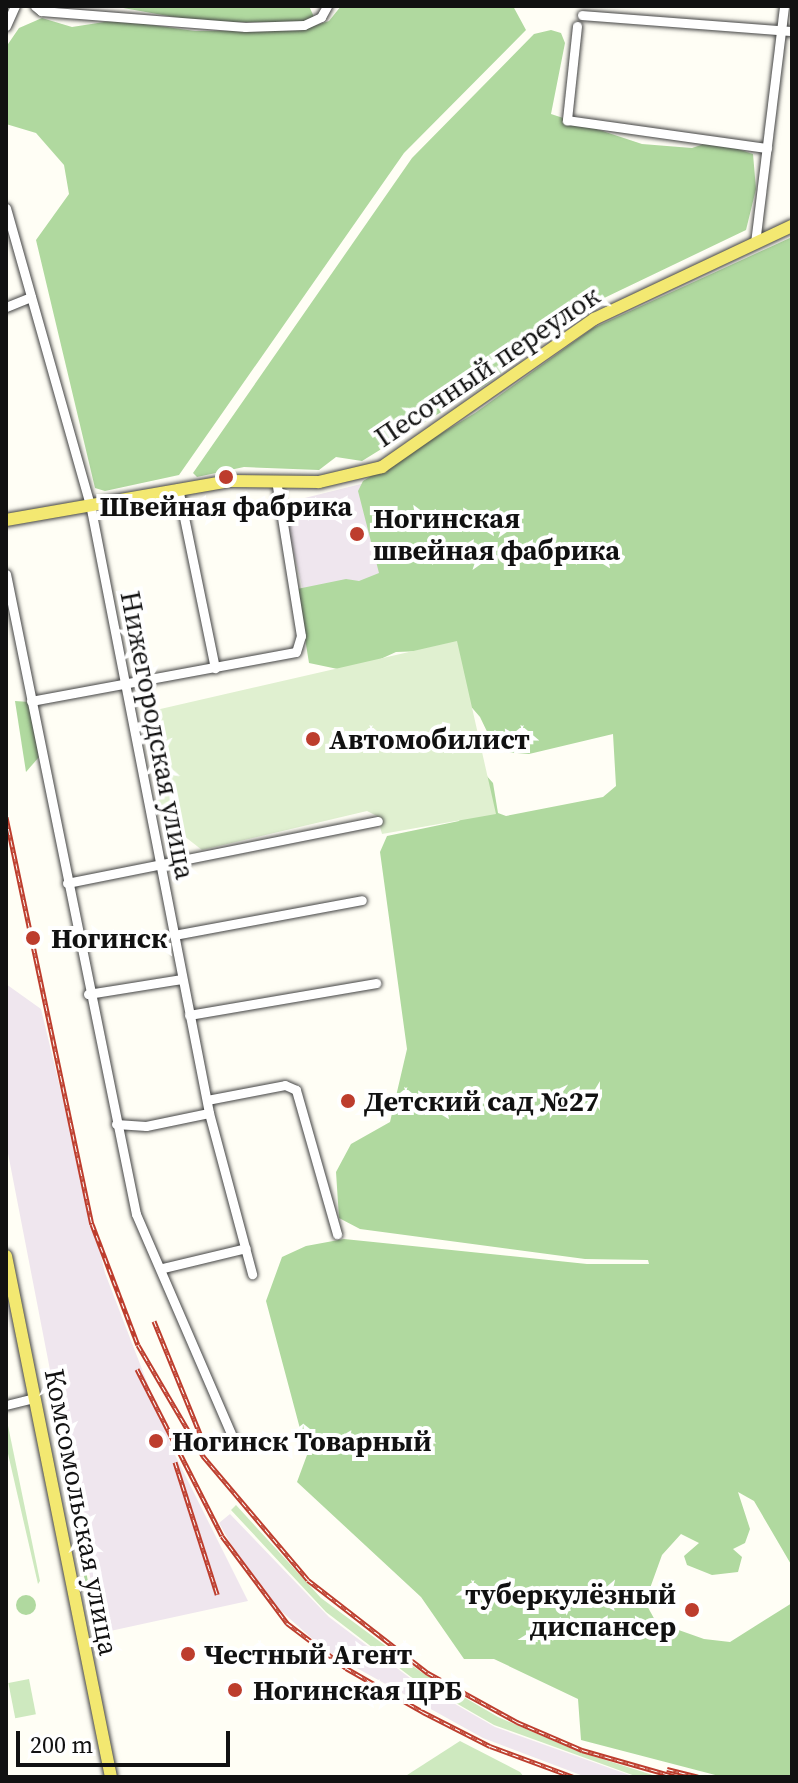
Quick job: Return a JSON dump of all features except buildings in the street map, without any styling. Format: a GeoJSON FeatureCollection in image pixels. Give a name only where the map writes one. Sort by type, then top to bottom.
{"type":"FeatureCollection","features":[{"type":"Feature","properties":{"kind":"main road","name":"Песочный переулок"},"geometry":{"type":"LineString","coordinates":[[6,520],[178,488],[276,480],[338,480],[382,467],[594,319],[792,226]]}},
{"type":"Feature","properties":{"kind":"main road","name":"Комсомольская улица"},"geometry":{"type":"LineString","coordinates":[[6,1256],[111,1777]]}},
{"type":"Feature","properties":{"kind":"street"},"geometry":{"type":"LineString","coordinates":[[6,26],[15,6]]}},
{"type":"Feature","properties":{"kind":"street"},"geometry":{"type":"LineString","coordinates":[[35,6],[41,11],[245,27],[304,25],[321,17],[327,6]]}},
{"type":"Feature","properties":{"kind":"street"},"geometry":{"type":"LineString","coordinates":[[755,243],[784,6]]}},
{"type":"Feature","properties":{"kind":"street"},"geometry":{"type":"LineString","coordinates":[[582,15],[792,31]]}},
{"type":"Feature","properties":{"kind":"street"},"geometry":{"type":"LineString","coordinates":[[577,26],[567,120],[767,148]]}},
{"type":"Feature","properties":{"kind":"street","name":"Нижегородская улица"},"geometry":{"type":"LineString","coordinates":[[6,208],[90,504],[209,1113],[252,1274]]}},
{"type":"Feature","properties":{"kind":"street"},"geometry":{"type":"LineString","coordinates":[[6,307],[31,297]]}},
{"type":"Feature","properties":{"kind":"street"},"geometry":{"type":"LineString","coordinates":[[31,701],[127,687],[291,654],[299,648],[276,480]]}},
{"type":"Feature","properties":{"kind":"street"},"geometry":{"type":"LineString","coordinates":[[178,488],[215,668]]}},
{"type":"Feature","properties":{"kind":"street"},"geometry":{"type":"LineString","coordinates":[[6,574],[88,994],[136,1214],[163,1268],[189,1342],[233,1438]]}},
{"type":"Feature","properties":{"kind":"street"},"geometry":{"type":"LineString","coordinates":[[67,883],[378,821]]}},
{"type":"Feature","properties":{"kind":"street"},"geometry":{"type":"LineString","coordinates":[[174,935],[362,900]]}},
{"type":"Feature","properties":{"kind":"street"},"geometry":{"type":"LineString","coordinates":[[88,994],[182,979]]}},
{"type":"Feature","properties":{"kind":"street"},"geometry":{"type":"LineString","coordinates":[[189,1015],[376,983]]}},
{"type":"Feature","properties":{"kind":"street"},"geometry":{"type":"LineString","coordinates":[[207,1100],[285,1085],[297,1093],[337,1234]]}},
{"type":"Feature","properties":{"kind":"street"},"geometry":{"type":"LineString","coordinates":[[116,1124],[146,1126],[209,1113]]}},
{"type":"Feature","properties":{"kind":"street"},"geometry":{"type":"LineString","coordinates":[[163,1268],[246,1248]]}},
{"type":"Feature","properties":{"kind":"street"},"geometry":{"type":"LineString","coordinates":[[6,1405],[35,1398]]}},
{"type":"Feature","properties":{"kind":"shaded area"},"geometry":{"type":"Polygon","coordinates":[[[365,483],[388,576],[305,597],[282,504],[365,483]]]}},
{"type":"Feature","properties":{"kind":"shaded area"},"geometry":{"type":"Polygon","coordinates":[[[6,984],[41,1009],[105,1273],[175,1455],[248,1601],[101,1633],[6,1143],[6,984]]]}},
{"type":"Feature","properties":{"kind":"shaded area"},"geometry":{"type":"Polygon","coordinates":[[[230,1514],[329,1617],[410,1678],[495,1727],[635,1777],[586,1777],[483,1738],[326,1651],[271,1602],[237,1555],[219,1523],[230,1514]]]}},
{"type":"Feature","properties":{"kind":"green space"},"geometry":{"type":"Polygon","coordinates":[[[112,6],[309,6],[314,17],[308,22],[202,22],[112,6]]]}},
{"type":"Feature","properties":{"kind":"green space"},"geometry":{"type":"Polygon","coordinates":[[[341,6],[513,6],[526,30],[404,153],[179,475],[105,491],[95,488],[36,240],[69,194],[64,165],[36,133],[6,124],[6,47],[19,28],[42,18],[72,27],[117,20],[195,31],[301,30],[329,21],[341,6]]]}},
{"type":"Feature","properties":{"kind":"green space"},"geometry":{"type":"Polygon","coordinates":[[[551,30],[561,33],[565,43],[551,114],[642,144],[692,148],[713,141],[753,154],[756,189],[746,230],[600,300],[485,385],[362,461],[336,457],[319,470],[244,467],[197,477],[193,473],[412,158],[534,34],[551,30]]]}},
{"type":"Feature","properties":{"kind":"green space"},"geometry":{"type":"Polygon","coordinates":[[[792,237],[792,1566],[754,1501],[738,1492],[750,1529],[745,1543],[733,1549],[742,1557],[738,1572],[712,1575],[687,1565],[684,1556],[699,1543],[681,1534],[662,1555],[645,1602],[656,1622],[704,1639],[730,1642],[792,1603],[792,1777],[723,1777],[581,1740],[578,1699],[494,1659],[464,1659],[421,1597],[297,1482],[307,1455],[266,1301],[282,1257],[306,1246],[344,1239],[587,1264],[649,1264],[648,1260],[585,1259],[360,1229],[339,1218],[336,1172],[351,1144],[390,1122],[407,1049],[380,852],[387,836],[459,821],[485,774],[493,783],[498,813],[506,816],[603,797],[616,786],[613,734],[529,754],[505,752],[493,744],[480,717],[423,651],[396,652],[352,672],[309,663],[297,589],[346,579],[359,581],[379,573],[358,491],[363,481],[475,413],[593,328],[792,237]]]}},
{"type":"Feature","properties":{"kind":"green space","name":"Автомобилист"},"geometry":{"type":"Polygon","coordinates":[[[457,641],[496,814],[382,834],[377,816],[367,811],[202,850],[161,818],[143,713],[457,641]]]}},
{"type":"Feature","properties":{"kind":"green space"},"geometry":{"type":"Polygon","coordinates":[[[15,701],[29,702],[39,757],[26,772],[15,701]]]}},
{"type":"Feature","properties":{"kind":"green space"},"geometry":{"type":"Polygon","coordinates":[[[6,1416],[40,1581],[38,1584],[6,1445],[6,1416]]]}},
{"type":"Feature","properties":{"kind":"green space"},"geometry":{"type":"Polygon","coordinates":[[[236,1505],[321,1598],[421,1672],[498,1717],[577,1751],[659,1777],[638,1777],[494,1725],[411,1677],[326,1612],[231,1510],[236,1505]]]}},
{"type":"Feature","properties":{"kind":"green space"},"geometry":{"type":"Polygon","coordinates":[[[84,1560],[96,1625],[94,1626],[81,1561],[84,1560]]]}},
{"type":"Feature","properties":{"kind":"green space"},"geometry":{"type":"Polygon","coordinates":[[[26,1595],[33,1598],[36,1605],[33,1612],[26,1615],[19,1612],[16,1605],[19,1598],[26,1595]]]}},
{"type":"Feature","properties":{"kind":"green space"},"geometry":{"type":"Polygon","coordinates":[[[29,1679],[36,1714],[15,1718],[8,1683],[29,1679]]]}},
{"type":"Feature","properties":{"kind":"green space"},"geometry":{"type":"Polygon","coordinates":[[[460,1741],[520,1772],[524,1777],[404,1777],[460,1741]]]}},
{"type":"Feature","properties":{"kind":"railway"},"geometry":{"type":"LineString","coordinates":[[6,817],[92,1224],[138,1345],[203,1456],[308,1580],[428,1673],[517,1722],[582,1750],[677,1777]]}},
{"type":"Feature","properties":{"kind":"railway"},"geometry":{"type":"LineString","coordinates":[[154,1321],[200,1434]]}},
{"type":"Feature","properties":{"kind":"railway"},"geometry":{"type":"LineString","coordinates":[[137,1369],[222,1536],[287,1623],[346,1668],[423,1712],[490,1746],[574,1777]]}},
{"type":"Feature","properties":{"kind":"railway"},"geometry":{"type":"LineString","coordinates":[[175,1462],[217,1594]]}},
{"type":"Feature","properties":{"kind":"railway"},"geometry":{"type":"LineString","coordinates":[[667,1769],[698,1777]]}},
{"type":"Feature","properties":{"kind":"place","name":"Швейная фабрика"},"geometry":{"type":"Point","coordinates":[226,477]}},
{"type":"Feature","properties":{"kind":"place","name":"Ногинская швейная фабрика"},"geometry":{"type":"Point","coordinates":[357,534]}},
{"type":"Feature","properties":{"kind":"place","name":"Автомобилист"},"geometry":{"type":"Point","coordinates":[313,739]}},
{"type":"Feature","properties":{"kind":"place","name":"Ногинск"},"geometry":{"type":"Point","coordinates":[33,938]}},
{"type":"Feature","properties":{"kind":"place","name":"Детский сад №27"},"geometry":{"type":"Point","coordinates":[348,1101]}},
{"type":"Feature","properties":{"kind":"place","name":"Ногинск Товарный"},"geometry":{"type":"Point","coordinates":[156,1441]}},
{"type":"Feature","properties":{"kind":"place","name":"туберкулёзный диспансер"},"geometry":{"type":"Point","coordinates":[692,1610]}},
{"type":"Feature","properties":{"kind":"place","name":"Честный Агент"},"geometry":{"type":"Point","coordinates":[188,1654]}},
{"type":"Feature","properties":{"kind":"place","name":"Ногинская ЦРБ"},"geometry":{"type":"Point","coordinates":[235,1690]}}]}
